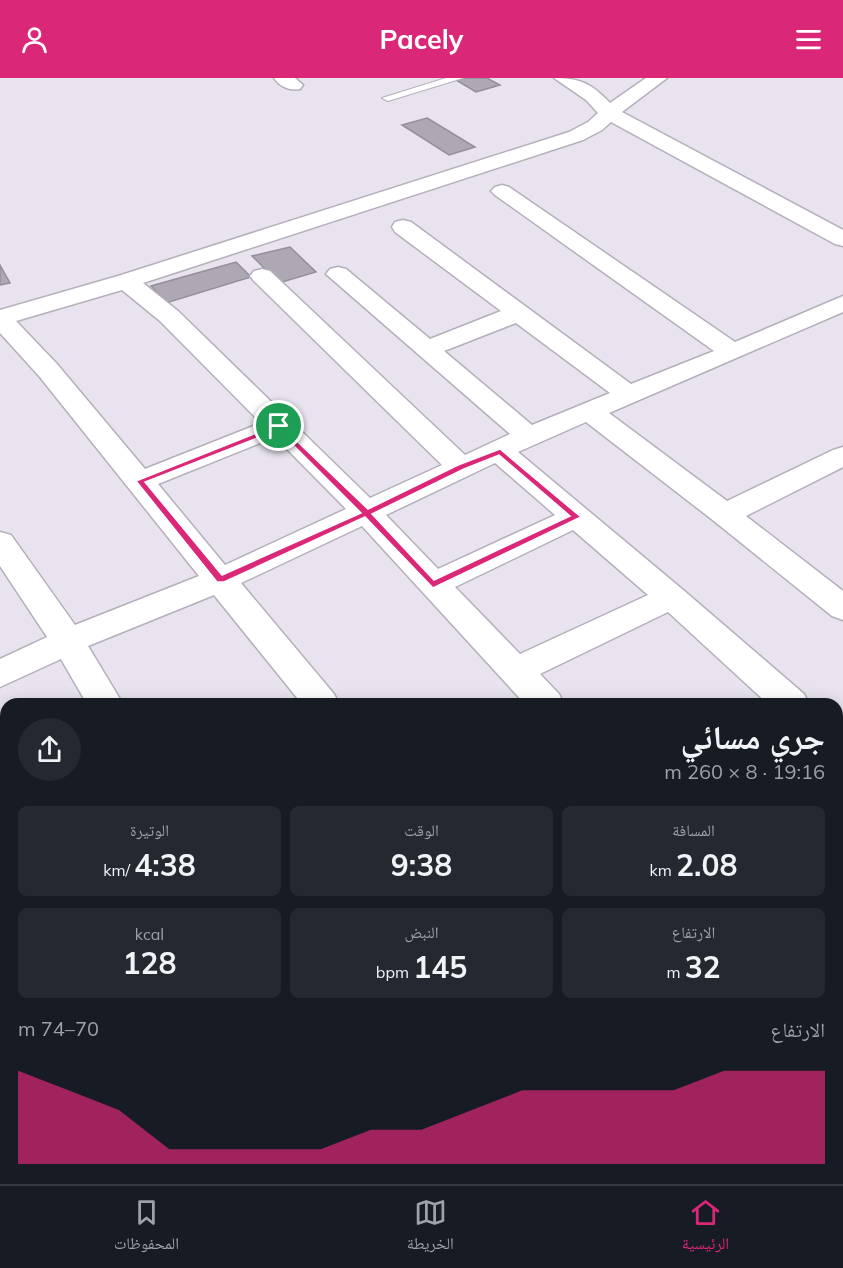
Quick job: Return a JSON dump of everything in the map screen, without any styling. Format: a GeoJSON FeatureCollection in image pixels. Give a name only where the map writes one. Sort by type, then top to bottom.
{"type":"FeatureCollection","features":[{"type":"Feature","properties":{"kind":"street"},"geometry":{"type":"LineString","coordinates":[[563,78],[592,96],[609,112],[843,239]]}},
{"type":"Feature","properties":{"kind":"street"},"geometry":{"type":"LineString","coordinates":[[317,698],[48,370],[0,318],[126,282],[576,136],[595,126],[609,112],[658,78]]}},
{"type":"Feature","properties":{"kind":"street"},"geometry":{"type":"LineString","coordinates":[[502,191],[733,352]]}},
{"type":"Feature","properties":{"kind":"street"},"geometry":{"type":"LineString","coordinates":[[403,227],[629,395]]}},
{"type":"Feature","properties":{"kind":"street"},"geometry":{"type":"LineString","coordinates":[[338,274],[529,436]]}},
{"type":"Feature","properties":{"kind":"street"},"geometry":{"type":"LineString","coordinates":[[262,276],[461,467]]}},
{"type":"Feature","properties":{"kind":"street"},"geometry":{"type":"LineString","coordinates":[[126,282],[169,316],[367,513],[541,698]]}},
{"type":"Feature","properties":{"kind":"street"},"geometry":{"type":"LineString","coordinates":[[0,674],[68,641],[220,580],[461,467],[500,452],[529,436],[838,311]]}},
{"type":"Feature","properties":{"kind":"street"},"geometry":{"type":"LineString","coordinates":[[426,349],[519,313]]}},
{"type":"Feature","properties":{"kind":"street"},"geometry":{"type":"LineString","coordinates":[[589,411],[725,514],[843,608]]}},
{"type":"Feature","properties":{"kind":"street"},"geometry":{"type":"LineString","coordinates":[[140,481],[279,426]]}},
{"type":"Feature","properties":{"kind":"street"},"geometry":{"type":"LineString","coordinates":[[500,452],[671,597],[785,698]]}},
{"type":"Feature","properties":{"kind":"street"},"geometry":{"type":"LineString","coordinates":[[725,514],[843,456]]}},
{"type":"Feature","properties":{"kind":"street"},"geometry":{"type":"LineString","coordinates":[[433,584],[576,517]]}},
{"type":"Feature","properties":{"kind":"street"},"geometry":{"type":"LineString","coordinates":[[0,542],[68,641],[102,698]]}},
{"type":"Feature","properties":{"kind":"street"},"geometry":{"type":"LineString","coordinates":[[515,671],[671,597]]}},
{"type":"Feature","properties":{"kind":"lane"},"geometry":{"type":"LineString","coordinates":[[388,98],[458,78]]}},
{"type":"Feature","properties":{"kind":"building"},"geometry":{"type":"Polygon","coordinates":[[[487,78],[500,85],[476,92],[456,80],[487,78]]]}},
{"type":"Feature","properties":{"kind":"building"},"geometry":{"type":"Polygon","coordinates":[[[427,118],[475,147],[449,155],[402,125],[427,118]]]}},
{"type":"Feature","properties":{"kind":"building"},"geometry":{"type":"Polygon","coordinates":[[[290,247],[316,272],[279,283],[252,256],[290,247]]]}},
{"type":"Feature","properties":{"kind":"building"},"geometry":{"type":"Polygon","coordinates":[[[236,262],[251,277],[166,303],[151,286],[236,262]]]}},
{"type":"Feature","properties":{"kind":"building"},"geometry":{"type":"Polygon","coordinates":[[[0,265],[10,283],[0,285],[0,265]]]}},
{"type":"Feature","properties":{"kind":"route"},"geometry":{"type":"LineString","coordinates":[[279,426],[140,481],[220,580],[367,513],[433,584],[576,517],[500,452],[461,467],[367,513],[279,426]]}}]}
